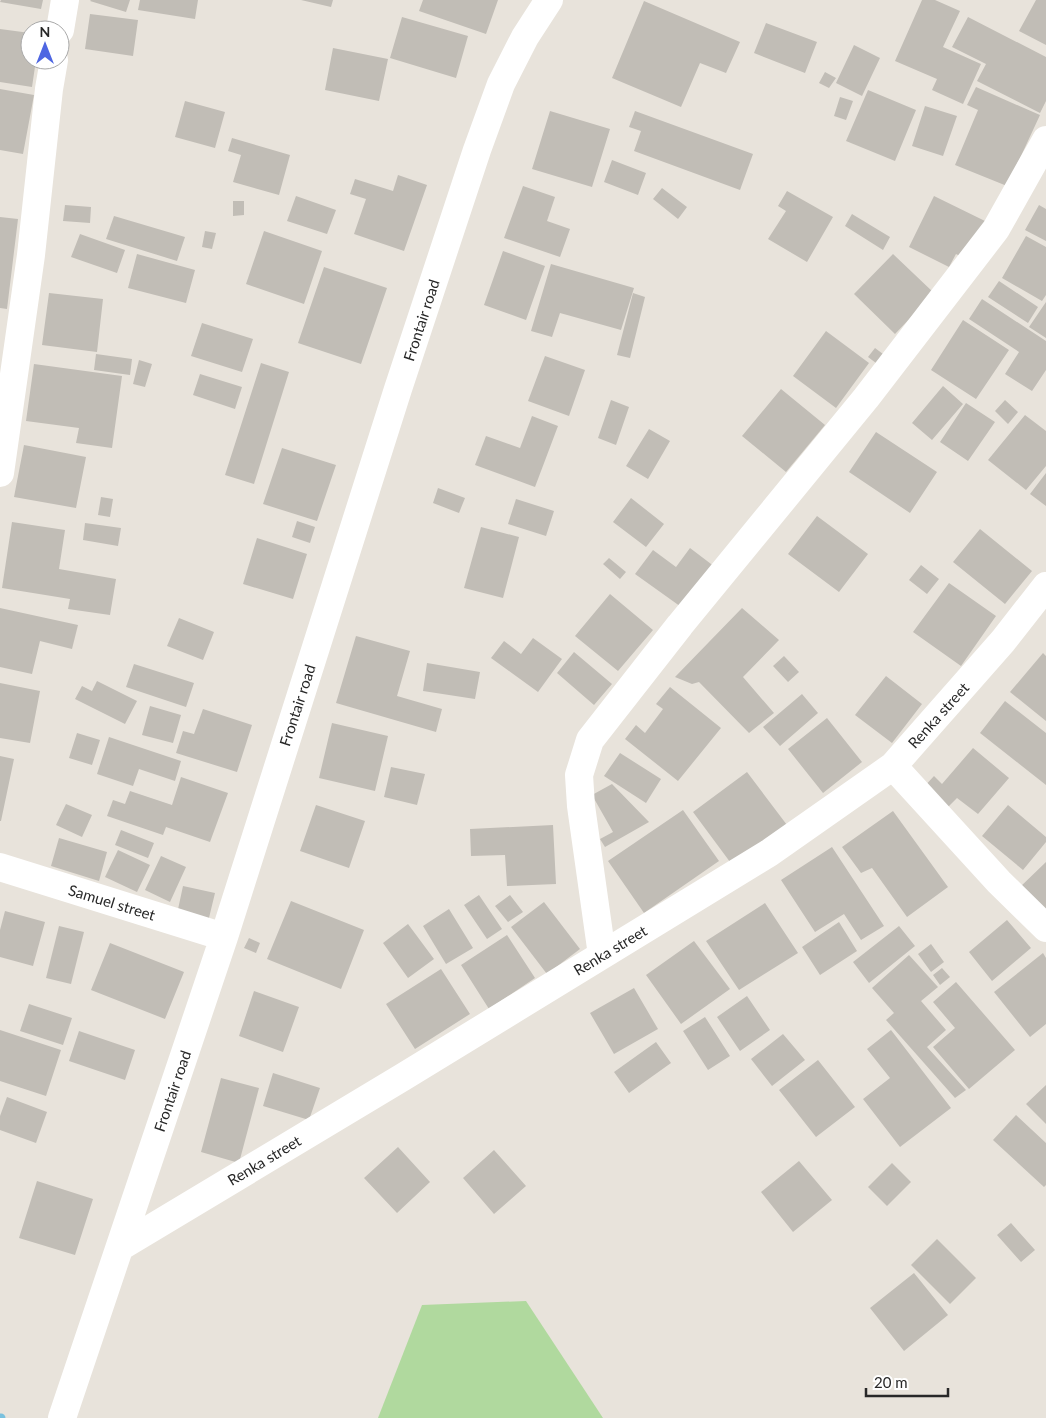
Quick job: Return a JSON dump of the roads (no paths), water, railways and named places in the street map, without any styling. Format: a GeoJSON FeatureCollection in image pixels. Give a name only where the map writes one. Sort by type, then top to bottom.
{"type":"FeatureCollection","features":[{"type":"Feature","properties":{"kind":"street"},"geometry":{"type":"LineString","coordinates":[[62,20],[65,0]]}},
{"type":"Feature","properties":{"kind":"street","name":"Frontair road"},"geometry":{"type":"LineString","coordinates":[[62,1418],[224,937],[398,389],[477,150],[501,84],[525,36],[549,0]]}},
{"type":"Feature","properties":{"kind":"street"},"geometry":{"type":"LineString","coordinates":[[0,473],[31,255],[52,70]]}},
{"type":"Feature","properties":{"kind":"street"},"geometry":{"type":"LineString","coordinates":[[602,955],[580,806],[579,775],[590,740],[680,625],[866,398],[990,236],[1046,140]]}},
{"type":"Feature","properties":{"kind":"street","name":"Renka street"},"geometry":{"type":"LineString","coordinates":[[120,1247],[403,1077],[769,853],[893,766],[1003,641],[1046,586]]}},
{"type":"Feature","properties":{"kind":"street"},"geometry":{"type":"LineString","coordinates":[[893,766],[999,882],[1046,928]]}},
{"type":"Feature","properties":{"kind":"street","name":"Samuel street"},"geometry":{"type":"LineString","coordinates":[[0,867],[224,937]]}}]}
